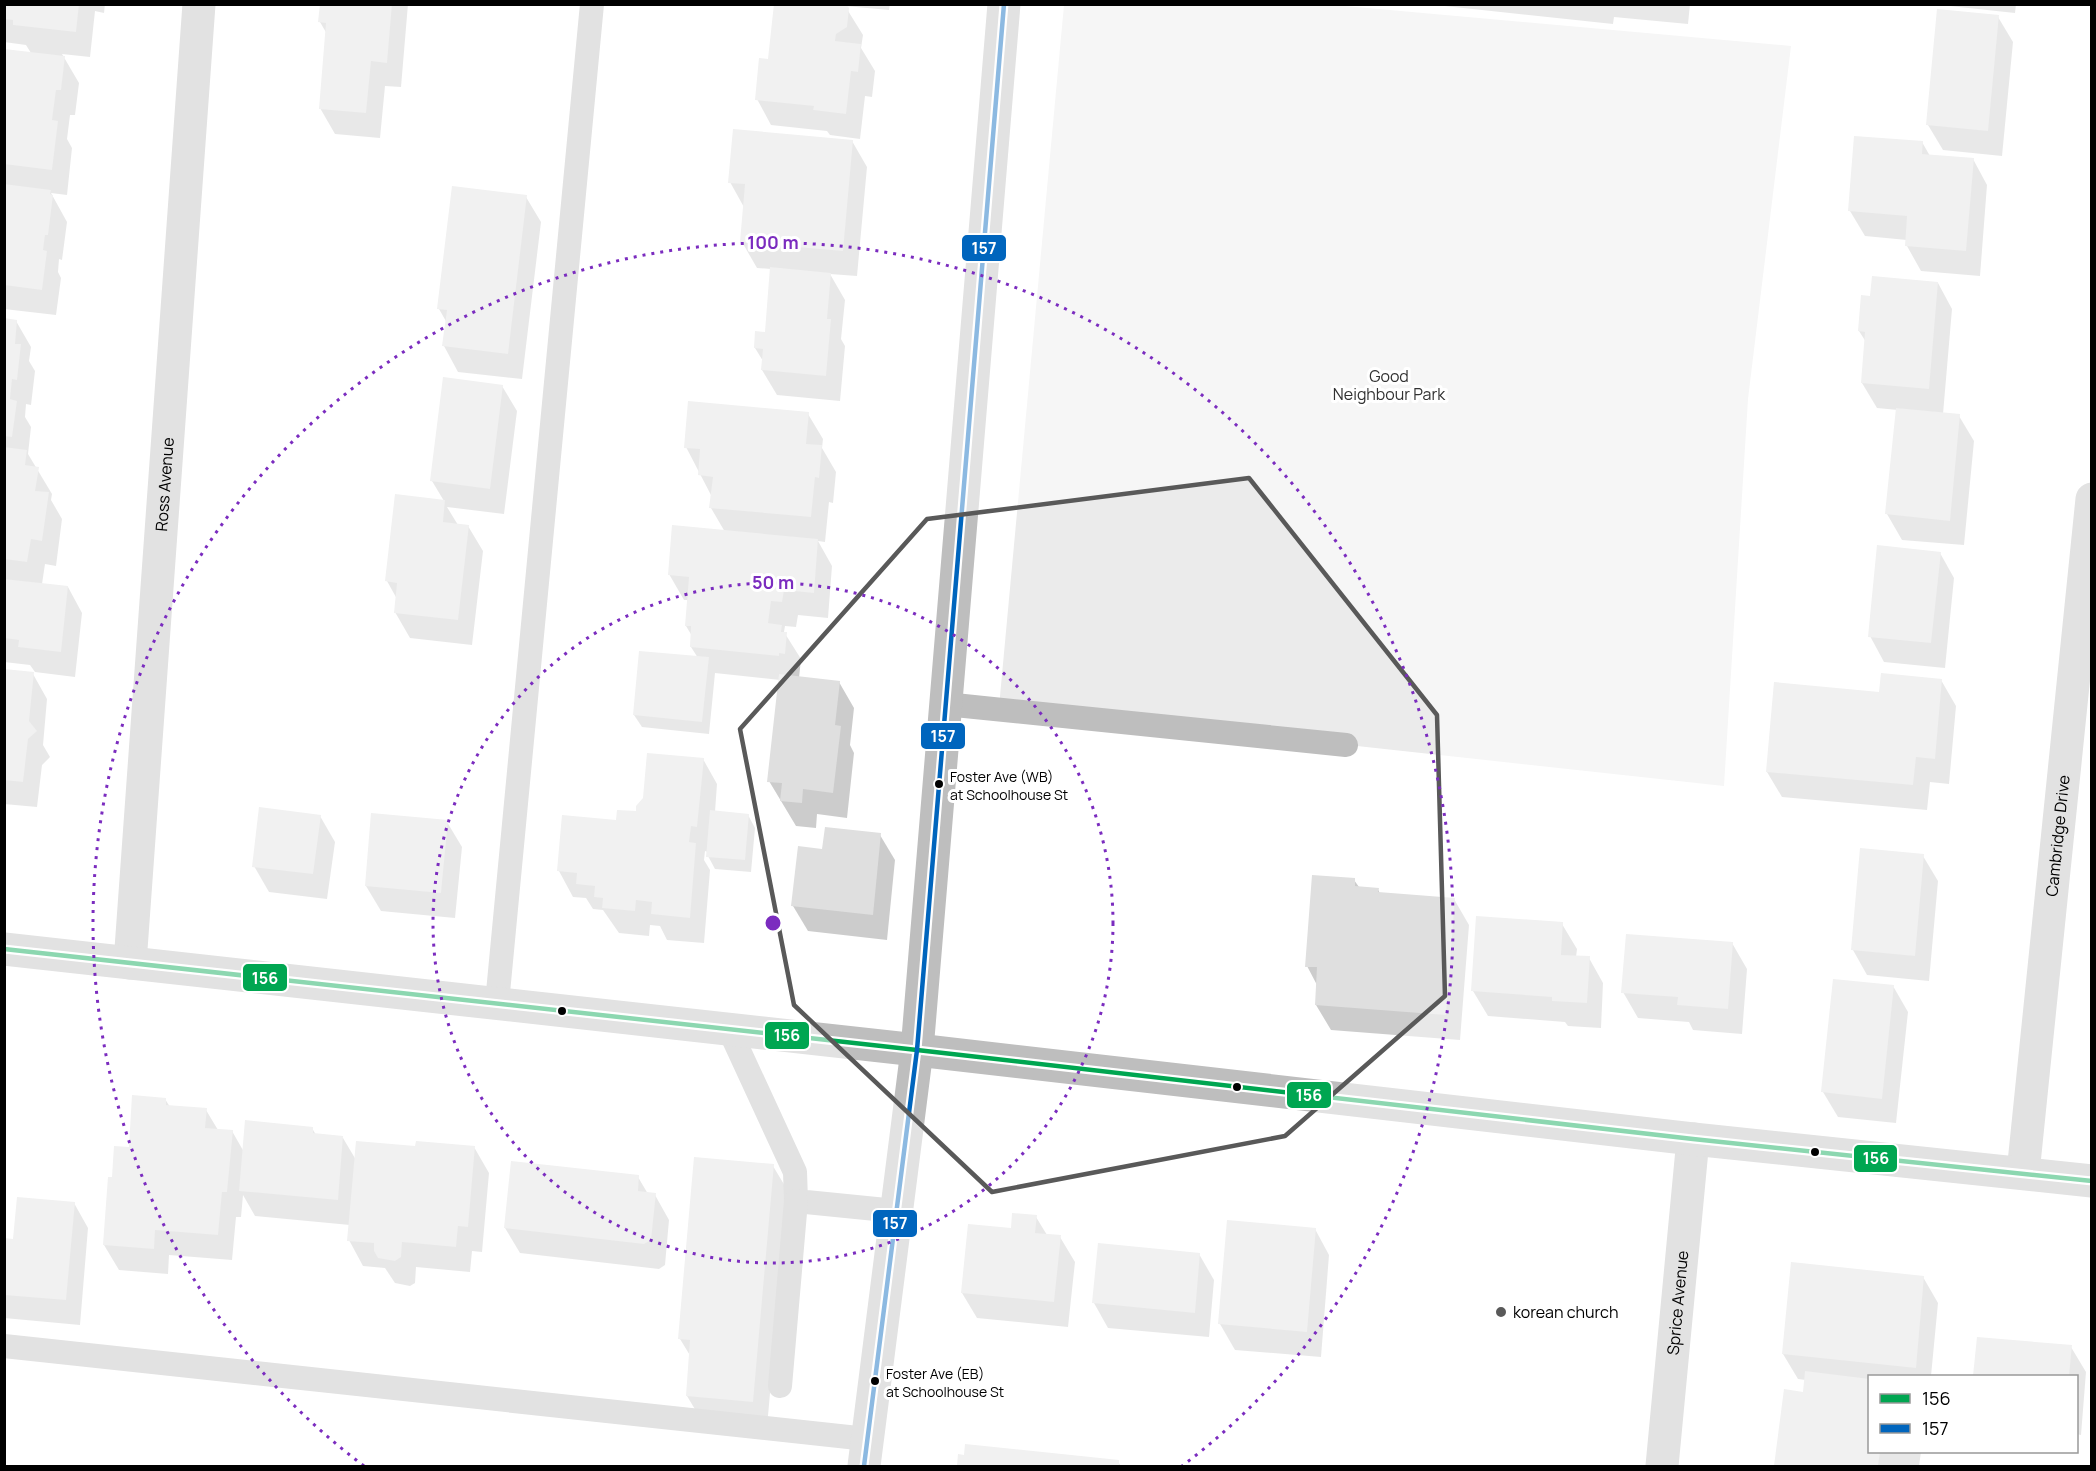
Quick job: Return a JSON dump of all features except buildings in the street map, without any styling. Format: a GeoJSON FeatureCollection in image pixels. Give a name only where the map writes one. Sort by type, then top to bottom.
{"type":"FeatureCollection","features":[{"type":"Feature","properties":{"kind":"street","name":"Ross Avenue"},"geometry":{"type":"LineString","coordinates":[[129,963],[199,4]]}},
{"type":"Feature","properties":{"kind":"street"},"geometry":{"type":"LineString","coordinates":[[866,1453],[917,1050],[1004,4]]}},
{"type":"Feature","properties":{"kind":"street","name":"Cambridge Drive"},"geometry":{"type":"LineString","coordinates":[[2023,1173],[2091,500]]}},
{"type":"Feature","properties":{"kind":"street"},"geometry":{"type":"LineString","coordinates":[[4,949],[1693,1139],[2091,1181]]}},
{"type":"Feature","properties":{"kind":"street","name":"Sprice Avenue"},"geometry":{"type":"LineString","coordinates":[[1662,1467],[1693,1139]]}},
{"type":"Feature","properties":{"kind":"lane"},"geometry":{"type":"LineString","coordinates":[[497,1003],[591,4]]}},
{"type":"Feature","properties":{"kind":"lane"},"geometry":{"type":"LineString","coordinates":[[945,704],[1346,745]]}},
{"type":"Feature","properties":{"kind":"lane"},"geometry":{"type":"LineString","coordinates":[[729,1029],[795,1172],[796,1201],[780,1386]]}},
{"type":"Feature","properties":{"kind":"lane"},"geometry":{"type":"LineString","coordinates":[[796,1201],[896,1211]]}},
{"type":"Feature","properties":{"kind":"lane"},"geometry":{"type":"LineString","coordinates":[[4,1346],[866,1453]]}},
{"type":"Feature","properties":{"kind":"highlighted area"},"geometry":{"type":"Polygon","coordinates":[[[1249,478],[1437,715],[1445,996],[1285,1136],[992,1192],[794,1005],[740,729],[927,519],[1249,478]]]}},
{"type":"Feature","properties":{"kind":"green space","name":"Good Neighbour Park"},"geometry":{"type":"Polygon","coordinates":[[[1064,5],[1334,5],[1791,46],[1748,399],[1724,786],[999,707],[1064,5]]]}},
{"type":"Feature","properties":{"kind":"transit line","name":"157"},"geometry":{"type":"LineString","coordinates":[[864,1466],[917,1050],[1004,4]]}},
{"type":"Feature","properties":{"kind":"transit line","name":"156"},"geometry":{"type":"LineString","coordinates":[[4,949],[1693,1139],[2092,1181]]}},
{"type":"Feature","properties":{"kind":"place","name":"Foster Ave (WB) at Schoolhouse St"},"geometry":{"type":"Point","coordinates":[939,784]}},
{"type":"Feature","properties":{"kind":"place","name":"korean church"},"geometry":{"type":"Point","coordinates":[1501,1312]}},
{"type":"Feature","properties":{"kind":"place","name":"Foster Ave (EB) at Schoolhouse St"},"geometry":{"type":"Point","coordinates":[875,1381]}}]}
